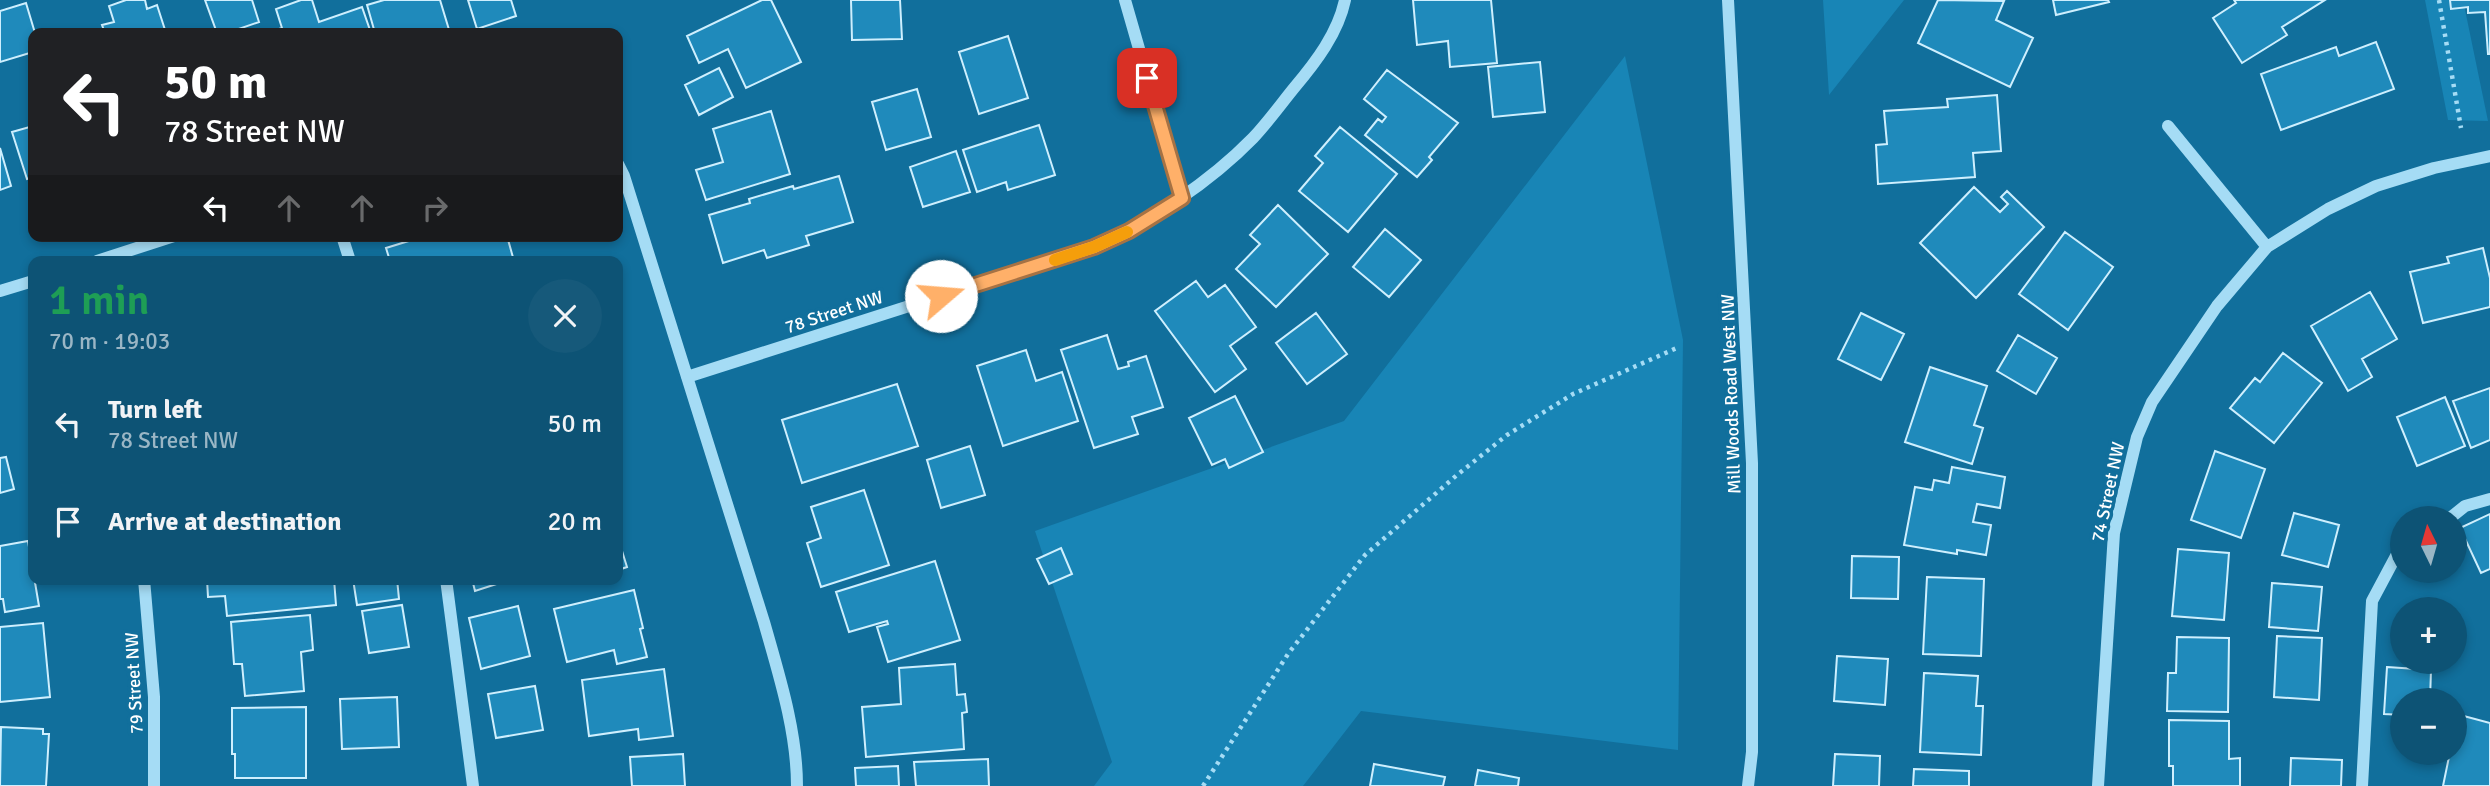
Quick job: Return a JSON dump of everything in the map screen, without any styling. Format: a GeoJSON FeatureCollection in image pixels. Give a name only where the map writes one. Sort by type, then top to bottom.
{"type":"FeatureCollection","features":[{"type":"Feature","properties":{"kind":"street"},"geometry":{"type":"LineString","coordinates":[[1125,0],[1182,198]]}},
{"type":"Feature","properties":{"kind":"street","name":"78 Street NW"},"geometry":{"type":"LineString","coordinates":[[687,377],[1094,247],[1129,231],[1182,198],[1253,138],[1315,63],[1341,18],[1345,0]]}},
{"type":"Feature","properties":{"kind":"street","name":"Mill Woods Road West NW"},"geometry":{"type":"LineString","coordinates":[[1728,0],[1752,463],[1752,751],[1748,786]]}},
{"type":"Feature","properties":{"kind":"street"},"geometry":{"type":"LineString","coordinates":[[2168,126],[2267,247]]}},
{"type":"Feature","properties":{"kind":"street","name":"74 Street NW"},"geometry":{"type":"LineString","coordinates":[[2098,786],[2114,533],[2137,438],[2152,401],[2217,306],[2267,247],[2328,209],[2376,186],[2434,168],[2490,156]]}},
{"type":"Feature","properties":{"kind":"street"},"geometry":{"type":"LineString","coordinates":[[623,174],[764,622],[792,737],[797,786]]}},
{"type":"Feature","properties":{"kind":"street"},"geometry":{"type":"LineString","coordinates":[[112,256],[156,242]]}},
{"type":"Feature","properties":{"kind":"street"},"geometry":{"type":"LineString","coordinates":[[0,291],[28,283]]}},
{"type":"Feature","properties":{"kind":"street"},"geometry":{"type":"LineString","coordinates":[[2465,506],[2490,499]]}},
{"type":"Feature","properties":{"kind":"street"},"geometry":{"type":"LineString","coordinates":[[2362,786],[2372,601],[2390,567]]}},
{"type":"Feature","properties":{"kind":"street","name":"79 Street NW"},"geometry":{"type":"LineString","coordinates":[[144,585],[153,697],[154,786]]}},
{"type":"Feature","properties":{"kind":"street"},"geometry":{"type":"LineString","coordinates":[[447,585],[473,786]]}},
{"type":"Feature","properties":{"kind":"path"},"geometry":{"type":"LineString","coordinates":[[2439,0],[2461,128]]}},
{"type":"Feature","properties":{"kind":"path"},"geometry":{"type":"LineString","coordinates":[[1203,786],[1287,654],[1365,555],[1507,435],[1573,394],[1679,347]]}},
{"type":"Feature","properties":{"kind":"shaded area"},"geometry":{"type":"Polygon","coordinates":[[[1823,0],[1904,0],[1829,95],[1823,0]]]}},
{"type":"Feature","properties":{"kind":"shaded area"},"geometry":{"type":"Polygon","coordinates":[[[2425,0],[2463,0],[2488,121],[2448,120],[2425,0]]]}},
{"type":"Feature","properties":{"kind":"shaded area"},"geometry":{"type":"Polygon","coordinates":[[[1625,56],[1683,340],[1678,750],[1361,711],[1303,786],[1094,786],[1112,762],[1035,531],[1344,421],[1625,56]]]}},
{"type":"Feature","properties":{"kind":"building"},"geometry":{"type":"Polygon","coordinates":[[[126,0],[145,0],[147,9],[157,5],[164,28],[103,28],[102,25],[114,22],[109,6],[126,0]]]}},
{"type":"Feature","properties":{"kind":"building"},"geometry":{"type":"Polygon","coordinates":[[[205,0],[252,0],[259,22],[242,28],[215,28],[205,0]]]}},
{"type":"Feature","properties":{"kind":"building"},"geometry":{"type":"Polygon","coordinates":[[[301,0],[312,0],[319,22],[362,7],[369,28],[282,28],[276,9],[301,0]]]}},
{"type":"Feature","properties":{"kind":"building"},"geometry":{"type":"Polygon","coordinates":[[[384,0],[440,0],[448,28],[374,28],[367,5],[384,0]]]}},
{"type":"Feature","properties":{"kind":"building"},"geometry":{"type":"Polygon","coordinates":[[[468,0],[511,0],[516,16],[477,28],[468,0]]]}},
{"type":"Feature","properties":{"kind":"building"},"geometry":{"type":"Polygon","coordinates":[[[762,0],[771,0],[801,62],[746,88],[728,49],[699,63],[687,36],[762,0]]]}},
{"type":"Feature","properties":{"kind":"building"},"geometry":{"type":"Polygon","coordinates":[[[851,0],[900,0],[902,39],[852,40],[851,0]]]}},
{"type":"Feature","properties":{"kind":"building"},"geometry":{"type":"Polygon","coordinates":[[[1413,0],[1491,0],[1497,63],[1450,67],[1448,41],[1417,45],[1413,0]]]}},
{"type":"Feature","properties":{"kind":"building"},"geometry":{"type":"Polygon","coordinates":[[[1938,0],[2004,1],[1996,20],[2033,38],[2010,87],[1918,43],[1938,0]]]}},
{"type":"Feature","properties":{"kind":"building"},"geometry":{"type":"Polygon","coordinates":[[[2053,0],[2108,0],[2109,2],[2056,15],[2053,0]]]}},
{"type":"Feature","properties":{"kind":"building"},"geometry":{"type":"Polygon","coordinates":[[[2234,0],[2325,0],[2282,27],[2287,35],[2242,63],[2213,18],[2236,3],[2234,0]]]}},
{"type":"Feature","properties":{"kind":"building"},"geometry":{"type":"Polygon","coordinates":[[[2450,0],[2490,0],[2490,54],[2485,12],[2468,13],[2468,7],[2451,9],[2450,0]]]}},
{"type":"Feature","properties":{"kind":"building"},"geometry":{"type":"Polygon","coordinates":[[[26,3],[34,28],[28,28],[28,54],[0,62],[0,11],[26,3]]]}},
{"type":"Feature","properties":{"kind":"building"},"geometry":{"type":"Polygon","coordinates":[[[1008,36],[1028,98],[979,114],[959,52],[1008,36]]]}},
{"type":"Feature","properties":{"kind":"building"},"geometry":{"type":"Polygon","coordinates":[[[2376,42],[2394,89],[2281,130],[2261,74],[2336,47],[2339,56],[2376,42]]]}},
{"type":"Feature","properties":{"kind":"building"},"geometry":{"type":"Polygon","coordinates":[[[1540,62],[1545,112],[1493,117],[1488,67],[1540,62]]]}},
{"type":"Feature","properties":{"kind":"building"},"geometry":{"type":"Polygon","coordinates":[[[719,68],[733,97],[699,115],[685,85],[719,68]]]}},
{"type":"Feature","properties":{"kind":"building"},"geometry":{"type":"Polygon","coordinates":[[[1387,70],[1458,123],[1429,157],[1432,160],[1417,177],[1365,135],[1378,119],[1382,122],[1386,117],[1364,99],[1387,70]]]}},
{"type":"Feature","properties":{"kind":"building"},"geometry":{"type":"Polygon","coordinates":[[[917,89],[931,137],[886,150],[872,102],[917,89]]]}},
{"type":"Feature","properties":{"kind":"building"},"geometry":{"type":"Polygon","coordinates":[[[1997,95],[2001,151],[1973,153],[1975,177],[1878,184],[1876,145],[1887,144],[1884,111],[1948,107],[1947,99],[1997,95]]]}},
{"type":"Feature","properties":{"kind":"building"},"geometry":{"type":"Polygon","coordinates":[[[771,111],[790,174],[706,200],[696,170],[723,162],[713,129],[771,111]]]}},
{"type":"Feature","properties":{"kind":"building"},"geometry":{"type":"Polygon","coordinates":[[[1039,125],[1055,175],[1008,190],[1006,182],[977,192],[963,150],[1039,125]]]}},
{"type":"Feature","properties":{"kind":"building"},"geometry":{"type":"Polygon","coordinates":[[[28,127],[27,179],[12,132],[28,127]]]}},
{"type":"Feature","properties":{"kind":"building"},"geometry":{"type":"Polygon","coordinates":[[[1340,127],[1397,174],[1348,232],[1299,191],[1323,163],[1315,156],[1340,127]]]}},
{"type":"Feature","properties":{"kind":"building"},"geometry":{"type":"Polygon","coordinates":[[[0,148],[11,186],[0,190],[0,148]]]}},
{"type":"Feature","properties":{"kind":"building"},"geometry":{"type":"Polygon","coordinates":[[[956,151],[970,192],[923,207],[910,167],[956,151]]]}},
{"type":"Feature","properties":{"kind":"building"},"geometry":{"type":"Polygon","coordinates":[[[839,176],[853,222],[806,236],[809,245],[767,258],[764,250],[723,263],[709,215],[750,203],[749,199],[839,176]]]}},
{"type":"Feature","properties":{"kind":"building"},"geometry":{"type":"Polygon","coordinates":[[[1974,187],[2000,212],[2008,204],[2001,197],[2007,191],[2044,227],[1976,298],[1920,243],[1974,187]]]}},
{"type":"Feature","properties":{"kind":"building"},"geometry":{"type":"Polygon","coordinates":[[[1278,205],[1328,254],[1276,307],[1236,269],[1260,244],[1250,235],[1278,205]]]}},
{"type":"Feature","properties":{"kind":"building"},"geometry":{"type":"Polygon","coordinates":[[[1385,229],[1421,260],[1389,297],[1353,267],[1385,229]]]}},
{"type":"Feature","properties":{"kind":"building"},"geometry":{"type":"Polygon","coordinates":[[[2065,232],[2113,267],[2068,330],[2019,294],[2065,232]]]}},
{"type":"Feature","properties":{"kind":"building"},"geometry":{"type":"Polygon","coordinates":[[[406,242],[509,242],[513,256],[388,256],[386,248],[406,242]]]}},
{"type":"Feature","properties":{"kind":"building"},"geometry":{"type":"Polygon","coordinates":[[[2483,248],[2490,278],[2490,307],[2423,323],[2410,272],[2449,263],[2447,257],[2483,248]]]}},
{"type":"Feature","properties":{"kind":"building"},"geometry":{"type":"Polygon","coordinates":[[[1196,281],[1208,297],[1225,285],[1256,327],[1230,346],[1246,369],[1215,392],[1155,311],[1196,281]]]}},
{"type":"Feature","properties":{"kind":"building"},"geometry":{"type":"Polygon","coordinates":[[[2370,292],[2397,339],[2362,359],[2372,377],[2348,391],[2311,326],[2370,292]]]}},
{"type":"Feature","properties":{"kind":"building"},"geometry":{"type":"Polygon","coordinates":[[[1316,313],[1347,354],[1307,384],[1276,343],[1316,313]]]}},
{"type":"Feature","properties":{"kind":"building"},"geometry":{"type":"Polygon","coordinates":[[[1861,313],[1904,334],[1881,380],[1838,359],[1861,313]]]}},
{"type":"Feature","properties":{"kind":"building"},"geometry":{"type":"Polygon","coordinates":[[[1107,335],[1118,369],[1129,366],[1128,362],[1146,356],[1163,407],[1132,417],[1138,434],[1094,448],[1061,350],[1107,335]]]}},
{"type":"Feature","properties":{"kind":"building"},"geometry":{"type":"Polygon","coordinates":[[[2018,335],[2057,358],[2036,394],[1997,371],[2018,335]]]}},
{"type":"Feature","properties":{"kind":"building"},"geometry":{"type":"Polygon","coordinates":[[[1026,350],[1036,381],[1062,372],[1078,421],[1003,446],[977,366],[1026,350]]]}},
{"type":"Feature","properties":{"kind":"building"},"geometry":{"type":"Polygon","coordinates":[[[2283,353],[2322,383],[2274,443],[2230,408],[2255,378],[2260,382],[2283,353]]]}},
{"type":"Feature","properties":{"kind":"building"},"geometry":{"type":"Polygon","coordinates":[[[1930,367],[1987,386],[1974,425],[1983,428],[1972,464],[1905,442],[1930,367]]]}},
{"type":"Feature","properties":{"kind":"building"},"geometry":{"type":"Polygon","coordinates":[[[897,384],[918,446],[802,483],[782,420],[897,384]]]}},
{"type":"Feature","properties":{"kind":"building"},"geometry":{"type":"Polygon","coordinates":[[[2490,388],[2490,440],[2471,448],[2453,401],[2490,388]]]}},
{"type":"Feature","properties":{"kind":"building"},"geometry":{"type":"Polygon","coordinates":[[[1235,396],[1263,452],[1229,468],[1225,459],[1212,465],[1189,418],[1235,396]]]}},
{"type":"Feature","properties":{"kind":"building"},"geometry":{"type":"Polygon","coordinates":[[[2445,397],[2465,446],[2417,466],[2397,417],[2445,397]]]}},
{"type":"Feature","properties":{"kind":"building"},"geometry":{"type":"Polygon","coordinates":[[[970,446],[985,495],[941,508],[927,460],[970,446]]]}},
{"type":"Feature","properties":{"kind":"building"},"geometry":{"type":"Polygon","coordinates":[[[2215,451],[2265,469],[2241,538],[2191,520],[2215,451]]]}},
{"type":"Feature","properties":{"kind":"building"},"geometry":{"type":"Polygon","coordinates":[[[6,457],[14,489],[0,493],[0,458],[6,457]]]}},
{"type":"Feature","properties":{"kind":"building"},"geometry":{"type":"Polygon","coordinates":[[[1952,467],[2005,477],[2000,508],[1977,504],[1973,522],[1991,525],[1986,555],[1957,550],[1957,554],[1904,545],[1915,487],[1932,490],[1934,480],[1949,483],[1952,467]]]}},
{"type":"Feature","properties":{"kind":"building"},"geometry":{"type":"Polygon","coordinates":[[[864,490],[889,565],[821,587],[807,543],[821,538],[811,507],[864,490]]]}},
{"type":"Feature","properties":{"kind":"building"},"geometry":{"type":"Polygon","coordinates":[[[2294,513],[2339,525],[2328,567],[2282,555],[2294,513]]]}},
{"type":"Feature","properties":{"kind":"building"},"geometry":{"type":"Polygon","coordinates":[[[2490,514],[2490,569],[2481,573],[2468,545],[2468,524],[2490,514]]]}},
{"type":"Feature","properties":{"kind":"building"},"geometry":{"type":"Polygon","coordinates":[[[28,541],[28,585],[35,585],[39,606],[5,612],[3,599],[0,599],[0,546],[28,541]]]}},
{"type":"Feature","properties":{"kind":"building"},"geometry":{"type":"Polygon","coordinates":[[[1061,548],[1072,574],[1049,584],[1037,559],[1061,548]]]}},
{"type":"Feature","properties":{"kind":"building"},"geometry":{"type":"Polygon","coordinates":[[[2178,549],[2229,553],[2224,620],[2172,616],[2178,549]]]}},
{"type":"Feature","properties":{"kind":"building"},"geometry":{"type":"Polygon","coordinates":[[[1852,556],[1899,557],[1898,599],[1851,598],[1852,556]]]}},
{"type":"Feature","properties":{"kind":"building"},"geometry":{"type":"Polygon","coordinates":[[[935,561],[960,640],[888,662],[877,627],[888,624],[887,621],[849,632],[836,592],[935,561]]]}},
{"type":"Feature","properties":{"kind":"building"},"geometry":{"type":"Polygon","coordinates":[[[1927,577],[1984,579],[1981,656],[1923,654],[1927,577]]]}},
{"type":"Feature","properties":{"kind":"building"},"geometry":{"type":"Polygon","coordinates":[[[2272,583],[2322,587],[2318,631],[2269,627],[2272,583]]]}},
{"type":"Feature","properties":{"kind":"building"},"geometry":{"type":"Polygon","coordinates":[[[207,585],[334,585],[336,605],[227,616],[225,596],[208,597],[207,585]]]}},
{"type":"Feature","properties":{"kind":"building"},"geometry":{"type":"Polygon","coordinates":[[[354,585],[398,585],[399,599],[357,605],[354,585]]]}},
{"type":"Feature","properties":{"kind":"building"},"geometry":{"type":"Polygon","coordinates":[[[474,585],[494,585],[475,591],[474,585]]]}},
{"type":"Feature","properties":{"kind":"building"},"geometry":{"type":"Polygon","coordinates":[[[634,590],[647,657],[617,664],[614,650],[567,662],[554,609],[634,590]]]}},
{"type":"Feature","properties":{"kind":"building"},"geometry":{"type":"Polygon","coordinates":[[[402,605],[409,647],[369,653],[362,611],[402,605]]]}},
{"type":"Feature","properties":{"kind":"building"},"geometry":{"type":"Polygon","coordinates":[[[518,606],[530,656],[481,669],[469,618],[518,606]]]}},
{"type":"Feature","properties":{"kind":"building"},"geometry":{"type":"Polygon","coordinates":[[[310,615],[313,650],[301,652],[304,691],[245,696],[242,664],[234,664],[231,622],[310,615]]]}},
{"type":"Feature","properties":{"kind":"building"},"geometry":{"type":"Polygon","coordinates":[[[43,623],[50,697],[0,702],[0,627],[43,623]]]}},
{"type":"Feature","properties":{"kind":"building"},"geometry":{"type":"Polygon","coordinates":[[[2277,636],[2322,638],[2319,700],[2274,697],[2277,636]]]}},
{"type":"Feature","properties":{"kind":"building"},"geometry":{"type":"Polygon","coordinates":[[[2177,637],[2229,638],[2228,712],[2167,711],[2168,673],[2176,673],[2177,637]]]}},
{"type":"Feature","properties":{"kind":"building"},"geometry":{"type":"Polygon","coordinates":[[[1837,656],[1888,659],[1885,705],[1834,701],[1837,656]]]}},
{"type":"Feature","properties":{"kind":"building"},"geometry":{"type":"Polygon","coordinates":[[[955,664],[957,695],[965,694],[967,712],[962,713],[964,749],[866,757],[862,707],[901,704],[899,668],[955,664]]]}},
{"type":"Feature","properties":{"kind":"building"},"geometry":{"type":"Polygon","coordinates":[[[2387,667],[2390,667],[2390,674],[2431,674],[2430,688],[2390,688],[2390,714],[2384,714],[2387,667]]]}},
{"type":"Feature","properties":{"kind":"building"},"geometry":{"type":"Polygon","coordinates":[[[664,669],[673,736],[639,740],[638,729],[589,736],[582,680],[664,669]]]}},
{"type":"Feature","properties":{"kind":"building"},"geometry":{"type":"Polygon","coordinates":[[[1924,673],[1978,676],[1976,706],[1983,706],[1981,755],[1920,752],[1924,673]]]}},
{"type":"Feature","properties":{"kind":"building"},"geometry":{"type":"Polygon","coordinates":[[[535,686],[543,730],[496,738],[488,694],[535,686]]]}},
{"type":"Feature","properties":{"kind":"building"},"geometry":{"type":"Polygon","coordinates":[[[397,697],[399,747],[342,749],[340,699],[397,697]]]}},
{"type":"Feature","properties":{"kind":"building"},"geometry":{"type":"Polygon","coordinates":[[[306,707],[306,778],[235,778],[232,708],[306,707]]]}},
{"type":"Feature","properties":{"kind":"building"},"geometry":{"type":"Polygon","coordinates":[[[2467,717],[2490,723],[2490,786],[2443,786],[2447,765],[2467,765],[2467,717]]]}},
{"type":"Feature","properties":{"kind":"building"},"geometry":{"type":"Polygon","coordinates":[[[2169,720],[2229,721],[2229,759],[2240,758],[2240,786],[2173,786],[2173,766],[2169,766],[2169,720]]]}},
{"type":"Feature","properties":{"kind":"building"},"geometry":{"type":"Polygon","coordinates":[[[1,727],[43,729],[43,734],[49,734],[46,786],[0,786],[1,727]]]}},
{"type":"Feature","properties":{"kind":"building"},"geometry":{"type":"Polygon","coordinates":[[[683,754],[685,786],[632,786],[630,757],[683,754]]]}},
{"type":"Feature","properties":{"kind":"building"},"geometry":{"type":"Polygon","coordinates":[[[1835,754],[1880,756],[1879,786],[1833,786],[1835,754]]]}},
{"type":"Feature","properties":{"kind":"building"},"geometry":{"type":"Polygon","coordinates":[[[2291,758],[2342,760],[2341,786],[2290,786],[2291,758]]]}},
{"type":"Feature","properties":{"kind":"building"},"geometry":{"type":"Polygon","coordinates":[[[988,759],[989,786],[916,786],[914,762],[988,759]]]}},
{"type":"Feature","properties":{"kind":"building"},"geometry":{"type":"Polygon","coordinates":[[[1374,764],[1445,777],[1443,786],[1370,786],[1374,764]]]}},
{"type":"Feature","properties":{"kind":"building"},"geometry":{"type":"Polygon","coordinates":[[[898,766],[899,786],[856,786],[855,768],[898,766]]]}},
{"type":"Feature","properties":{"kind":"building"},"geometry":{"type":"Polygon","coordinates":[[[1914,769],[1969,771],[1969,786],[1913,786],[1914,769]]]}},
{"type":"Feature","properties":{"kind":"building"},"geometry":{"type":"Polygon","coordinates":[[[1478,770],[1519,778],[1518,786],[1475,786],[1478,770]]]}},
{"type":"Feature","properties":{"kind":"slow traffic"},"geometry":{"type":"LineString","coordinates":[[1055,260],[1127,232]]}},
{"type":"Feature","properties":{"kind":"route"},"geometry":{"type":"LineString","coordinates":[[941,296],[1094,247],[1129,231],[1182,198],[1147,78]]}}]}
